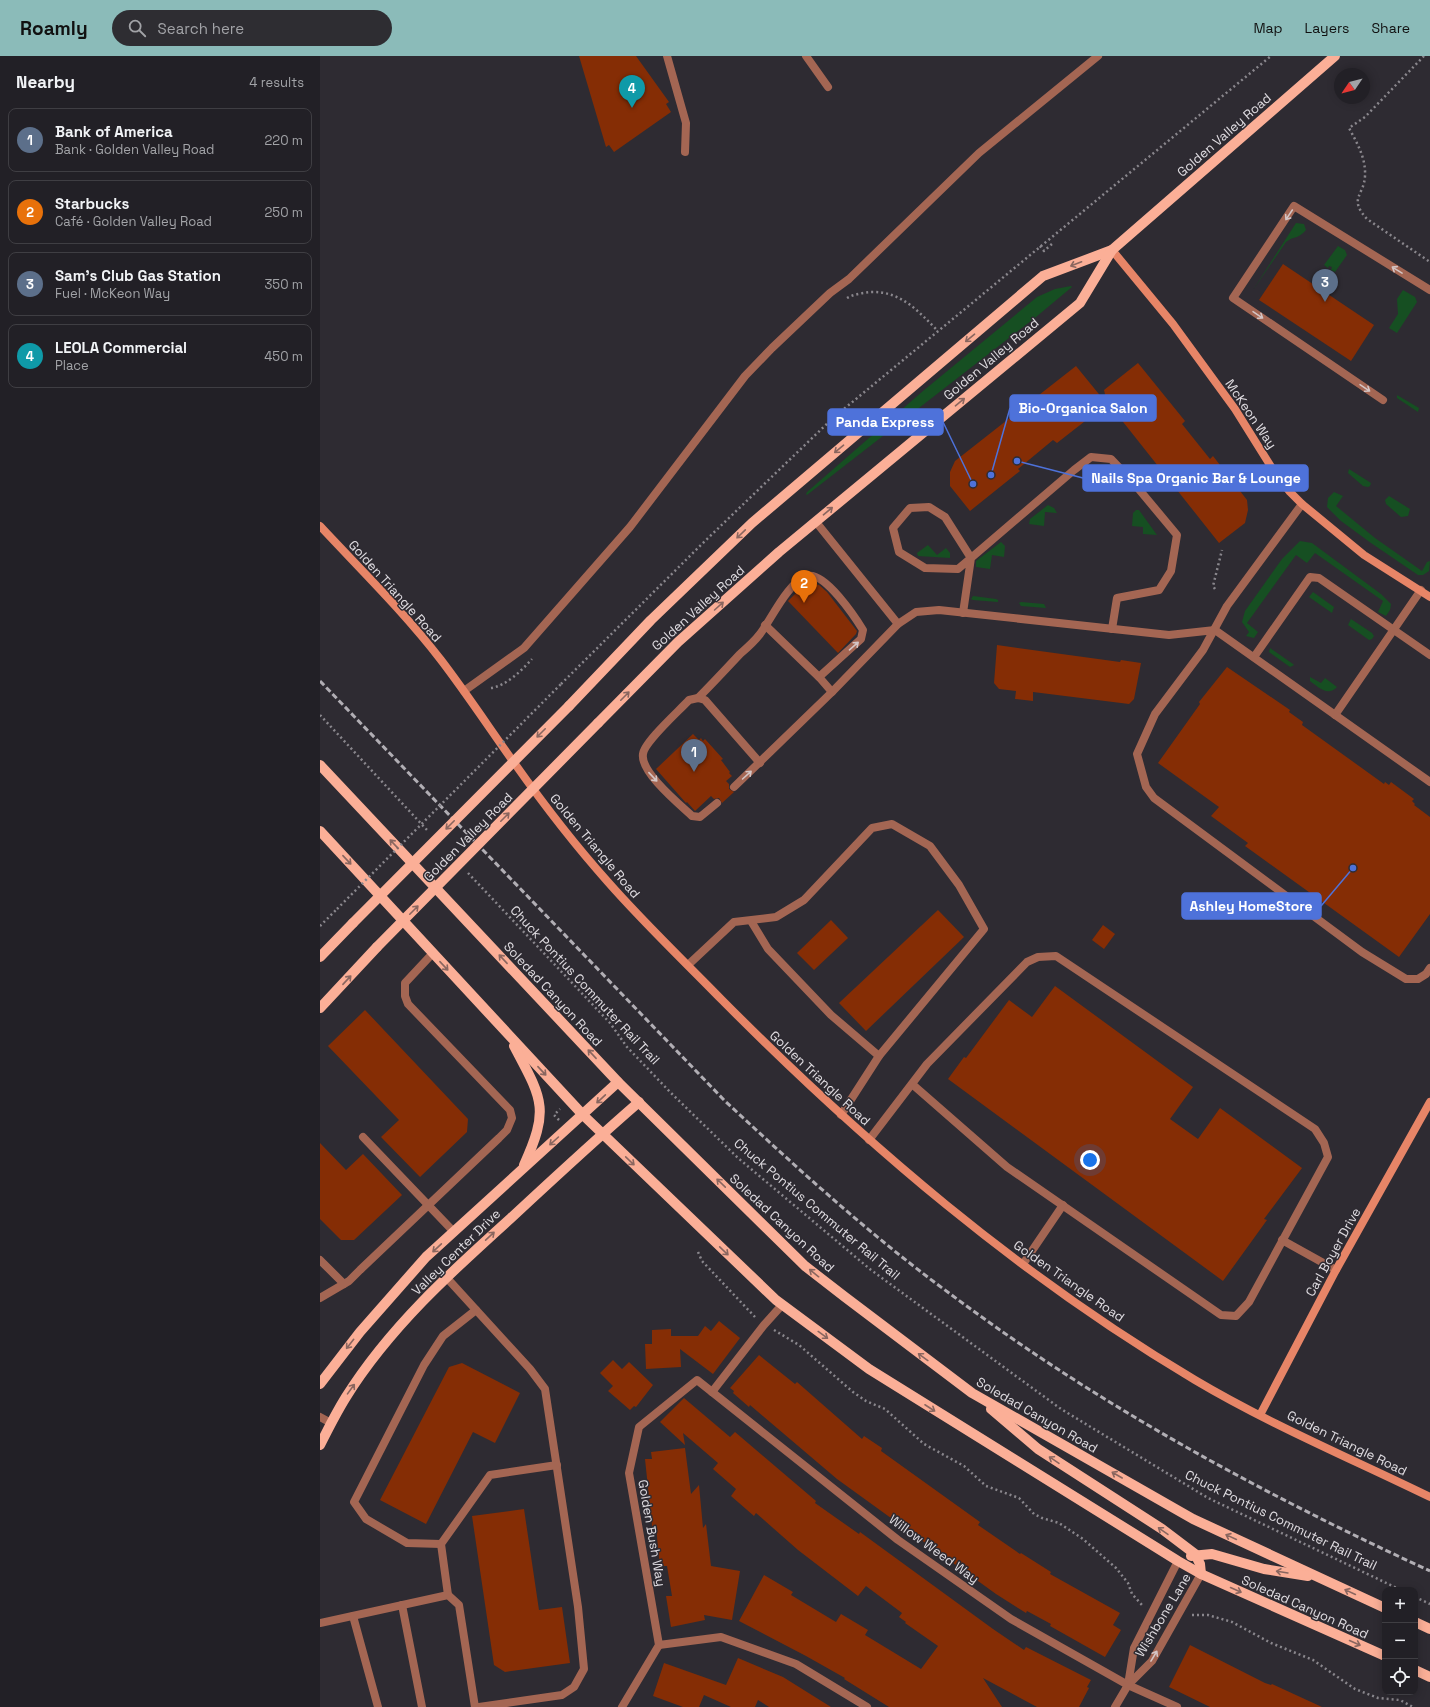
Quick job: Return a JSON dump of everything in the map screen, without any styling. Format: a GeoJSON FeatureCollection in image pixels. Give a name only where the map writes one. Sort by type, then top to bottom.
{"type":"FeatureCollection","features":[{"type":"Feature","properties":{"kind":"main road","name":"Golden Valley Road"},"geometry":{"type":"LineString","coordinates":[[320,1008],[377,947],[678,642],[816,522],[1080,303],[1112,250],[1335,56]]}},
{"type":"Feature","properties":{"kind":"main road","name":"Golden Valley Road"},"geometry":{"type":"LineString","coordinates":[[320,957],[569,706],[651,620],[752,523],[1043,276],[1112,250]]}},
{"type":"Feature","properties":{"kind":"main road","name":"Soledad Canyon Road"},"geometry":{"type":"LineString","coordinates":[[320,765],[618,1082],[805,1266],[892,1334],[972,1393],[1193,1518],[1382,1607]]}},
{"type":"Feature","properties":{"kind":"main road","name":"Soledad Canyon Road"},"geometry":{"type":"LineString","coordinates":[[320,831],[583,1115],[782,1305],[869,1369],[1178,1561],[1201,1574],[1382,1655]]}},
{"type":"Feature","properties":{"kind":"main road"},"geometry":{"type":"LineString","coordinates":[[509,1035],[535,1087],[541,1114],[537,1136],[522,1170]]}},
{"type":"Feature","properties":{"kind":"main road","name":"Valley Center Drive"},"geometry":{"type":"LineString","coordinates":[[320,1384],[390,1296],[426,1257],[618,1082]]}},
{"type":"Feature","properties":{"kind":"main road","name":"Valley Center Drive"},"geometry":{"type":"LineString","coordinates":[[320,1445],[346,1397],[384,1347],[446,1277],[638,1102]]}},
{"type":"Feature","properties":{"kind":"main road"},"geometry":{"type":"LineString","coordinates":[[972,1393],[1038,1449],[1124,1506],[1162,1529],[1195,1554],[1200,1564],[1201,1574]]}},
{"type":"Feature","properties":{"kind":"main road"},"geometry":{"type":"LineString","coordinates":[[1178,1561],[1195,1554],[1212,1554],[1264,1569],[1320,1578]]}},
{"type":"Feature","properties":{"kind":"main road"},"geometry":{"type":"LineString","coordinates":[[1418,1623],[1430,1628]]}},
{"type":"Feature","properties":{"kind":"main road"},"geometry":{"type":"LineString","coordinates":[[1418,1671],[1430,1677]]}},
{"type":"Feature","properties":{"kind":"street"},"geometry":{"type":"LineString","coordinates":[[667,56],[686,123],[686,152]]}},
{"type":"Feature","properties":{"kind":"street"},"geometry":{"type":"LineString","coordinates":[[806,56],[828,86]]}},
{"type":"Feature","properties":{"kind":"street"},"geometry":{"type":"LineString","coordinates":[[464,691],[524,648],[630,527],[757,362],[830,294],[849,279],[979,153],[1098,56]]}},
{"type":"Feature","properties":{"kind":"street"},"geometry":{"type":"LineString","coordinates":[[1383,400],[1233,298],[1294,206],[1430,290]]}},
{"type":"Feature","properties":{"kind":"street","name":"McKeon Way"},"geometry":{"type":"LineString","coordinates":[[1112,250],[1173,324],[1235,409],[1275,473],[1302,504],[1364,555],[1430,597]]}},
{"type":"Feature","properties":{"kind":"street"},"geometry":{"type":"LineString","coordinates":[[963,613],[971,558],[945,517],[929,507],[910,508],[893,528],[899,552],[924,568],[958,569],[971,558],[1074,470],[1091,457],[1110,459],[1132,481],[1177,535],[1171,571],[1159,590],[1117,598],[1112,629]]}},
{"type":"Feature","properties":{"kind":"street"},"geometry":{"type":"LineString","coordinates":[[1302,504],[1227,606],[1203,650],[1155,714],[1137,754],[1146,787],[1154,798],[1368,956],[1406,979],[1418,979],[1426,974],[1430,968]]}},
{"type":"Feature","properties":{"kind":"street"},"geometry":{"type":"LineString","coordinates":[[816,522],[898,624]]}},
{"type":"Feature","properties":{"kind":"street","name":"Golden Triangle Road"},"geometry":{"type":"LineString","coordinates":[[320,526],[404,616],[464,691],[526,780],[568,836],[629,906],[804,1080],[869,1140],[931,1193],[1023,1264],[1128,1338],[1197,1381],[1260,1414],[1430,1497]]}},
{"type":"Feature","properties":{"kind":"street"},"geometry":{"type":"LineString","coordinates":[[698,698],[760,634],[770,615],[791,588],[807,576],[816,576],[830,588],[854,615],[863,630],[861,640],[821,674]]}},
{"type":"Feature","properties":{"kind":"street"},"geometry":{"type":"LineString","coordinates":[[1254,657],[1310,577],[1319,578],[1430,655]]}},
{"type":"Feature","properties":{"kind":"street"},"geometry":{"type":"LineString","coordinates":[[1335,715],[1421,590]]}},
{"type":"Feature","properties":{"kind":"street"},"geometry":{"type":"LineString","coordinates":[[734,787],[832,692],[898,624],[916,612],[939,610],[1169,635],[1215,630],[1430,782]]}},
{"type":"Feature","properties":{"kind":"street"},"geometry":{"type":"LineString","coordinates":[[765,626],[821,674],[832,692]]}},
{"type":"Feature","properties":{"kind":"street"},"geometry":{"type":"LineString","coordinates":[[717,803],[700,817],[692,816],[645,768],[643,754],[649,742],[689,700],[698,698],[705,700],[760,763]]}},
{"type":"Feature","properties":{"kind":"street"},"geometry":{"type":"LineString","coordinates":[[688,966],[734,922],[776,917],[804,900],[872,828],[892,824],[930,846],[959,885],[984,929],[879,1056],[841,1115]]}},
{"type":"Feature","properties":{"kind":"street"},"geometry":{"type":"LineString","coordinates":[[751,921],[768,949],[831,1015],[879,1056]]}},
{"type":"Feature","properties":{"kind":"street"},"geometry":{"type":"LineString","coordinates":[[320,1298],[344,1284],[428,1206],[507,1130],[512,1118],[510,1110],[408,1004],[405,996],[405,983],[433,953]]}},
{"type":"Feature","properties":{"kind":"street"},"geometry":{"type":"LineString","coordinates":[[869,1140],[927,1064],[1028,962],[1038,957],[1056,956],[1315,1129],[1324,1143],[1328,1157],[1249,1302],[1236,1316],[1221,1315],[1007,1166],[912,1084]]}},
{"type":"Feature","properties":{"kind":"street","name":"Carl Boyer Drive"},"geometry":{"type":"LineString","coordinates":[[1260,1414],[1336,1270],[1430,1102]]}},
{"type":"Feature","properties":{"kind":"street"},"geometry":{"type":"LineString","coordinates":[[363,1138],[454,1232]]}},
{"type":"Feature","properties":{"kind":"street"},"geometry":{"type":"LineString","coordinates":[[1023,1264],[1063,1205]]}},
{"type":"Feature","properties":{"kind":"street"},"geometry":{"type":"LineString","coordinates":[[1282,1240],[1336,1270]]}},
{"type":"Feature","properties":{"kind":"street"},"geometry":{"type":"LineString","coordinates":[[320,1260],[344,1284]]}},
{"type":"Feature","properties":{"kind":"street"},"geometry":{"type":"LineString","coordinates":[[446,1277],[530,1369],[545,1389],[578,1607],[584,1669],[574,1687],[562,1695],[479,1707]]}},
{"type":"Feature","properties":{"kind":"street"},"geometry":{"type":"LineString","coordinates":[[712,1392],[764,1325],[782,1305]]}},
{"type":"Feature","properties":{"kind":"street"},"geometry":{"type":"LineString","coordinates":[[441,1544],[407,1543],[366,1519],[354,1502],[385,1439],[428,1359],[443,1336],[476,1310]]}},
{"type":"Feature","properties":{"kind":"street","name":"Willow Weed Way"},"geometry":{"type":"LineString","coordinates":[[697,1380],[911,1548],[1011,1619],[1128,1685],[1177,1707]]}},
{"type":"Feature","properties":{"kind":"street","name":"Golden Bush Way"},"geometry":{"type":"LineString","coordinates":[[659,1645],[629,1473],[639,1427],[697,1380]]}},
{"type":"Feature","properties":{"kind":"street"},"geometry":{"type":"LineString","coordinates":[[320,1417],[331,1423]]}},
{"type":"Feature","properties":{"kind":"street"},"geometry":{"type":"LineString","coordinates":[[475,1707],[459,1605],[448,1595],[441,1544],[490,1475],[557,1465]]}},
{"type":"Feature","properties":{"kind":"street","name":"Wishbone Lane"},"geometry":{"type":"LineString","coordinates":[[1128,1685],[1134,1648],[1178,1561]]}},
{"type":"Feature","properties":{"kind":"street","name":"Wishbone Lane"},"geometry":{"type":"LineString","coordinates":[[1115,1707],[1128,1685],[1152,1661],[1201,1574]]}},
{"type":"Feature","properties":{"kind":"street"},"geometry":{"type":"LineString","coordinates":[[320,1623],[448,1595]]}},
{"type":"Feature","properties":{"kind":"street"},"geometry":{"type":"LineString","coordinates":[[402,1604],[422,1707]]}},
{"type":"Feature","properties":{"kind":"street"},"geometry":{"type":"LineString","coordinates":[[353,1616],[378,1707]]}},
{"type":"Feature","properties":{"kind":"street"},"geometry":{"type":"LineString","coordinates":[[622,1707],[659,1645],[721,1637],[796,1664],[867,1707]]}},
{"type":"Feature","properties":{"kind":"path"},"geometry":{"type":"LineString","coordinates":[[320,926],[705,541],[833,418],[1271,56]]}},
{"type":"Feature","properties":{"kind":"path"},"geometry":{"type":"LineString","coordinates":[[1424,56],[1380,103],[1365,117],[1349,128],[1362,151],[1364,162],[1365,177],[1357,202],[1360,211],[1367,219],[1430,262]]}},
{"type":"Feature","properties":{"kind":"path"},"geometry":{"type":"LineString","coordinates":[[1040,246],[1044,251],[1053,243]]}},
{"type":"Feature","properties":{"kind":"path"},"geometry":{"type":"LineString","coordinates":[[845,299],[865,292],[891,294],[912,305],[938,331]]}},
{"type":"Feature","properties":{"kind":"path"},"geometry":{"type":"LineString","coordinates":[[1215,589],[1213,586],[1222,550]]}},
{"type":"Feature","properties":{"kind":"path"},"geometry":{"type":"LineString","coordinates":[[464,691],[497,687],[520,672],[532,658]]}},
{"type":"Feature","properties":{"kind":"path"},"geometry":{"type":"LineString","coordinates":[[320,715],[430,834]]}},
{"type":"Feature","properties":{"kind":"path","name":"Chuck Pontius Commuter Rail Trail"},"geometry":{"type":"LineString","coordinates":[[463,868],[610,1023],[628,1046],[671,1093],[738,1158],[871,1270],[1061,1410],[1115,1443],[1208,1498],[1395,1587]]}},
{"type":"Feature","properties":{"kind":"path"},"geometry":{"type":"LineString","coordinates":[[560,1109],[554,1115],[560,1122]]}},
{"type":"Feature","properties":{"kind":"path"},"geometry":{"type":"LineString","coordinates":[[698,1252],[702,1261],[750,1313],[764,1325],[788,1337],[825,1366],[853,1392],[866,1401],[885,1409],[924,1444],[964,1466],[986,1486],[1019,1498],[1034,1514],[1059,1523],[1083,1539],[1116,1568],[1128,1583],[1132,1594],[1141,1604],[1148,1619]]}},
{"type":"Feature","properties":{"kind":"path"},"geometry":{"type":"LineString","coordinates":[[1418,1598],[1430,1604]]}},
{"type":"Feature","properties":{"kind":"path"},"geometry":{"type":"LineString","coordinates":[[1189,1615],[1208,1615],[1232,1622],[1271,1643],[1313,1660],[1355,1689],[1378,1698],[1400,1700],[1414,1707]]}},
{"type":"Feature","properties":{"kind":"green space"},"geometry":{"type":"Polygon","coordinates":[[[1296,223],[1304,224],[1306,230],[1301,235],[1286,242],[1253,290],[1296,223]]]}},
{"type":"Feature","properties":{"kind":"green space"},"geometry":{"type":"Polygon","coordinates":[[[1338,246],[1345,250],[1347,255],[1335,272],[1331,270],[1332,267],[1329,266],[1328,268],[1324,265],[1338,246]]]}},
{"type":"Feature","properties":{"kind":"green space"},"geometry":{"type":"Polygon","coordinates":[[[1072,287],[1036,317],[807,495],[806,494],[923,391],[1037,297],[1055,289],[1072,287]]]}},
{"type":"Feature","properties":{"kind":"green space"},"geometry":{"type":"Polygon","coordinates":[[[1403,290],[1415,297],[1417,302],[1397,333],[1389,328],[1398,314],[1397,299],[1403,290]]]}},
{"type":"Feature","properties":{"kind":"green space"},"geometry":{"type":"Polygon","coordinates":[[[1397,395],[1419,408],[1418,412],[1397,398],[1397,395]]]}},
{"type":"Feature","properties":{"kind":"green space"},"geometry":{"type":"Polygon","coordinates":[[[1349,469],[1371,483],[1370,486],[1363,486],[1348,473],[1349,469]]]}},
{"type":"Feature","properties":{"kind":"green space"},"geometry":{"type":"Polygon","coordinates":[[[1334,492],[1343,496],[1336,506],[1375,538],[1422,571],[1427,562],[1430,561],[1429,571],[1423,575],[1418,575],[1341,521],[1327,507],[1328,498],[1334,492]]]}},
{"type":"Feature","properties":{"kind":"green space"},"geometry":{"type":"Polygon","coordinates":[[[1389,496],[1410,509],[1408,516],[1401,517],[1386,504],[1385,500],[1389,496]]]}},
{"type":"Feature","properties":{"kind":"green space"},"geometry":{"type":"Polygon","coordinates":[[[1048,505],[1054,508],[1057,513],[1045,512],[1044,526],[1029,524],[1030,519],[1048,505]]]}},
{"type":"Feature","properties":{"kind":"green space"},"geometry":{"type":"Polygon","coordinates":[[[1136,510],[1139,510],[1157,535],[1143,534],[1143,527],[1132,526],[1133,513],[1136,510]]]}},
{"type":"Feature","properties":{"kind":"green space"},"geometry":{"type":"Polygon","coordinates":[[[1300,541],[1312,543],[1381,594],[1391,604],[1390,610],[1386,616],[1378,612],[1383,601],[1315,553],[1307,563],[1296,555],[1247,623],[1258,632],[1254,638],[1246,636],[1249,632],[1242,622],[1245,611],[1282,559],[1300,541]]]}},
{"type":"Feature","properties":{"kind":"green space"},"geometry":{"type":"Polygon","coordinates":[[[1001,542],[1005,546],[1004,557],[992,555],[990,569],[976,567],[976,561],[1001,542]]]}},
{"type":"Feature","properties":{"kind":"green space"},"geometry":{"type":"Polygon","coordinates":[[[928,545],[937,555],[946,548],[950,553],[950,558],[918,556],[917,553],[928,545]]]}},
{"type":"Feature","properties":{"kind":"green space"},"geometry":{"type":"Polygon","coordinates":[[[1313,592],[1334,607],[1332,613],[1309,597],[1313,592]]]}},
{"type":"Feature","properties":{"kind":"green space"},"geometry":{"type":"Polygon","coordinates":[[[973,596],[996,599],[998,602],[973,600],[971,599],[973,596]]]}},
{"type":"Feature","properties":{"kind":"green space"},"geometry":{"type":"Polygon","coordinates":[[[1019,603],[1044,604],[1046,608],[1021,606],[1019,603]]]}},
{"type":"Feature","properties":{"kind":"green space"},"geometry":{"type":"Polygon","coordinates":[[[1351,619],[1372,633],[1374,636],[1372,639],[1369,640],[1348,625],[1351,619]]]}},
{"type":"Feature","properties":{"kind":"green space"},"geometry":{"type":"Polygon","coordinates":[[[1270,648],[1294,665],[1290,667],[1269,652],[1270,648]]]}},
{"type":"Feature","properties":{"kind":"green space"},"geometry":{"type":"Polygon","coordinates":[[[1310,677],[1321,683],[1325,678],[1337,687],[1330,691],[1323,690],[1310,681],[1310,677]]]}},
{"type":"Feature","properties":{"kind":"building"},"geometry":{"type":"Polygon","coordinates":[[[579,56],[636,56],[669,102],[666,104],[671,112],[614,152],[609,145],[606,147],[579,56]]]}},
{"type":"Feature","properties":{"kind":"building"},"geometry":{"type":"Polygon","coordinates":[[[1283,264],[1374,325],[1351,361],[1259,300],[1283,264]]]}},
{"type":"Feature","properties":{"kind":"building"},"geometry":{"type":"Polygon","coordinates":[[[1138,363],[1185,421],[1182,424],[1210,459],[1213,456],[1247,500],[1248,510],[1245,523],[1219,543],[1116,413],[1110,415],[1104,390],[1138,363]]]}},
{"type":"Feature","properties":{"kind":"building"},"geometry":{"type":"Polygon","coordinates":[[[1076,366],[1107,404],[1057,443],[1053,440],[1018,469],[1020,471],[970,511],[950,486],[950,472],[955,461],[1076,366]]]}},
{"type":"Feature","properties":{"kind":"building"},"geometry":{"type":"Polygon","coordinates":[[[809,582],[819,585],[827,592],[857,631],[856,634],[838,653],[788,601],[805,584],[809,582]]]}},
{"type":"Feature","properties":{"kind":"building"},"geometry":{"type":"Polygon","coordinates":[[[997,645],[1120,662],[1121,660],[1141,663],[1134,699],[1129,704],[1033,692],[1033,701],[1015,699],[1016,691],[999,689],[994,683],[997,645]]]}},
{"type":"Feature","properties":{"kind":"building"},"geometry":{"type":"Polygon","coordinates":[[[1227,667],[1290,710],[1289,712],[1303,722],[1302,725],[1384,784],[1385,782],[1389,785],[1391,782],[1414,799],[1412,801],[1415,804],[1414,805],[1430,817],[1430,914],[1399,957],[1245,846],[1248,843],[1211,816],[1219,807],[1158,763],[1200,704],[1199,702],[1227,667]]]}},
{"type":"Feature","properties":{"kind":"building"},"geometry":{"type":"Polygon","coordinates":[[[693,734],[699,740],[701,738],[703,741],[705,739],[723,759],[721,760],[732,776],[726,781],[729,784],[729,789],[734,792],[722,803],[719,798],[714,799],[711,796],[695,811],[656,769],[693,734]]]}},
{"type":"Feature","properties":{"kind":"building"},"geometry":{"type":"Polygon","coordinates":[[[938,910],[964,937],[866,1031],[839,1003],[938,910]]]}},
{"type":"Feature","properties":{"kind":"building"},"geometry":{"type":"Polygon","coordinates":[[[831,920],[848,938],[814,970],[797,953],[831,920]]]}},
{"type":"Feature","properties":{"kind":"building"},"geometry":{"type":"Polygon","coordinates":[[[1103,925],[1115,934],[1104,949],[1092,940],[1103,925]]]}},
{"type":"Feature","properties":{"kind":"building"},"geometry":{"type":"Polygon","coordinates":[[[1055,986],[1193,1087],[1170,1119],[1198,1139],[1220,1108],[1302,1168],[1264,1219],[1267,1220],[1223,1281],[948,1079],[964,1057],[966,1058],[1009,1000],[1032,1017],[1055,986]]]}},
{"type":"Feature","properties":{"kind":"building"},"geometry":{"type":"Polygon","coordinates":[[[365,1010],[468,1119],[467,1132],[420,1177],[381,1137],[399,1120],[328,1046],[365,1010]]]}},
{"type":"Feature","properties":{"kind":"building"},"geometry":{"type":"Polygon","coordinates":[[[320,1143],[346,1170],[363,1154],[402,1195],[354,1240],[341,1240],[320,1219],[320,1143]]]}},
{"type":"Feature","properties":{"kind":"building"},"geometry":{"type":"Polygon","coordinates":[[[719,1321],[740,1338],[713,1374],[680,1349],[681,1367],[646,1369],[645,1344],[652,1344],[652,1330],[671,1329],[671,1336],[698,1336],[705,1326],[711,1331],[719,1321]]]}},
{"type":"Feature","properties":{"kind":"building"},"geometry":{"type":"Polygon","coordinates":[[[759,1355],[795,1384],[797,1382],[862,1439],[864,1436],[882,1448],[881,1451],[980,1522],[978,1525],[1020,1554],[1021,1553],[1051,1572],[1050,1574],[1120,1613],[1113,1625],[1121,1630],[1105,1657],[1050,1626],[1051,1624],[1027,1611],[1026,1613],[996,1594],[837,1479],[750,1405],[749,1407],[733,1393],[734,1391],[730,1388],[759,1355]]]}},
{"type":"Feature","properties":{"kind":"building"},"geometry":{"type":"Polygon","coordinates":[[[613,1360],[622,1369],[629,1362],[653,1385],[636,1407],[634,1406],[630,1410],[608,1391],[613,1386],[600,1373],[613,1360]]]}},
{"type":"Feature","properties":{"kind":"building"},"geometry":{"type":"Polygon","coordinates":[[[462,1363],[520,1393],[495,1443],[473,1432],[426,1524],[380,1500],[449,1367],[462,1363]]]}},
{"type":"Feature","properties":{"kind":"building"},"geometry":{"type":"Polygon","coordinates":[[[684,1398],[730,1437],[735,1432],[816,1501],[815,1503],[859,1534],[860,1532],[993,1629],[1024,1650],[1026,1647],[1091,1680],[1087,1687],[1089,1688],[1079,1707],[1037,1707],[983,1678],[1002,1707],[889,1707],[844,1679],[845,1678],[739,1621],[764,1575],[793,1592],[791,1595],[836,1622],[841,1614],[868,1630],[865,1635],[921,1669],[938,1646],[905,1623],[906,1622],[899,1617],[902,1613],[866,1586],[858,1596],[798,1550],[756,1513],[754,1516],[731,1496],[736,1489],[713,1469],[718,1463],[683,1433],[685,1445],[660,1422],[684,1398]]]}},
{"type":"Feature","properties":{"kind":"building"},"geometry":{"type":"Polygon","coordinates":[[[685,1448],[691,1494],[699,1485],[703,1528],[706,1524],[711,1566],[740,1571],[732,1620],[704,1615],[705,1620],[671,1627],[666,1596],[672,1596],[667,1566],[661,1566],[659,1558],[656,1526],[652,1526],[645,1459],[652,1459],[651,1452],[685,1448]]]}},
{"type":"Feature","properties":{"kind":"building"},"geometry":{"type":"Polygon","coordinates":[[[524,1509],[539,1610],[562,1607],[570,1663],[505,1672],[494,1665],[472,1516],[524,1509]]]}},
{"type":"Feature","properties":{"kind":"building"},"geometry":{"type":"Polygon","coordinates":[[[1190,1645],[1265,1683],[1272,1684],[1322,1707],[1210,1707],[1169,1687],[1190,1645]]]}},
{"type":"Feature","properties":{"kind":"building"},"geometry":{"type":"Polygon","coordinates":[[[738,1658],[783,1677],[831,1707],[769,1707],[758,1700],[755,1707],[731,1707],[704,1695],[699,1707],[683,1707],[653,1696],[664,1663],[726,1685],[738,1658]]]}},
{"type":"Feature","properties":{"kind":"railway"},"geometry":{"type":"LineString","coordinates":[[320,681],[725,1101],[807,1176],[891,1248],[949,1293],[1006,1334],[1063,1373],[1122,1410],[1182,1445],[1304,1510],[1430,1571]]}},
{"type":"Feature","properties":{"kind":"place","name":"LEOLA Commercial"},"geometry":{"type":"Point","coordinates":[632,108]}},
{"type":"Feature","properties":{"kind":"place","name":"Sam's Club Gas Station"},"geometry":{"type":"Point","coordinates":[1325,302]}},
{"type":"Feature","properties":{"kind":"place","name":"Nails Spa Organic Bar & Lounge"},"geometry":{"type":"Point","coordinates":[1017,461]}},
{"type":"Feature","properties":{"kind":"place","name":"Bio-Organica Salon"},"geometry":{"type":"Point","coordinates":[991,475]}},
{"type":"Feature","properties":{"kind":"place","name":"Panda Express"},"geometry":{"type":"Point","coordinates":[973,484]}},
{"type":"Feature","properties":{"kind":"place","name":"Starbucks"},"geometry":{"type":"Point","coordinates":[804,603]}},
{"type":"Feature","properties":{"kind":"place","name":"Bank of America"},"geometry":{"type":"Point","coordinates":[694,772]}},
{"type":"Feature","properties":{"kind":"place","name":"Ashley HomeStore"},"geometry":{"type":"Point","coordinates":[1353,868]}}]}
